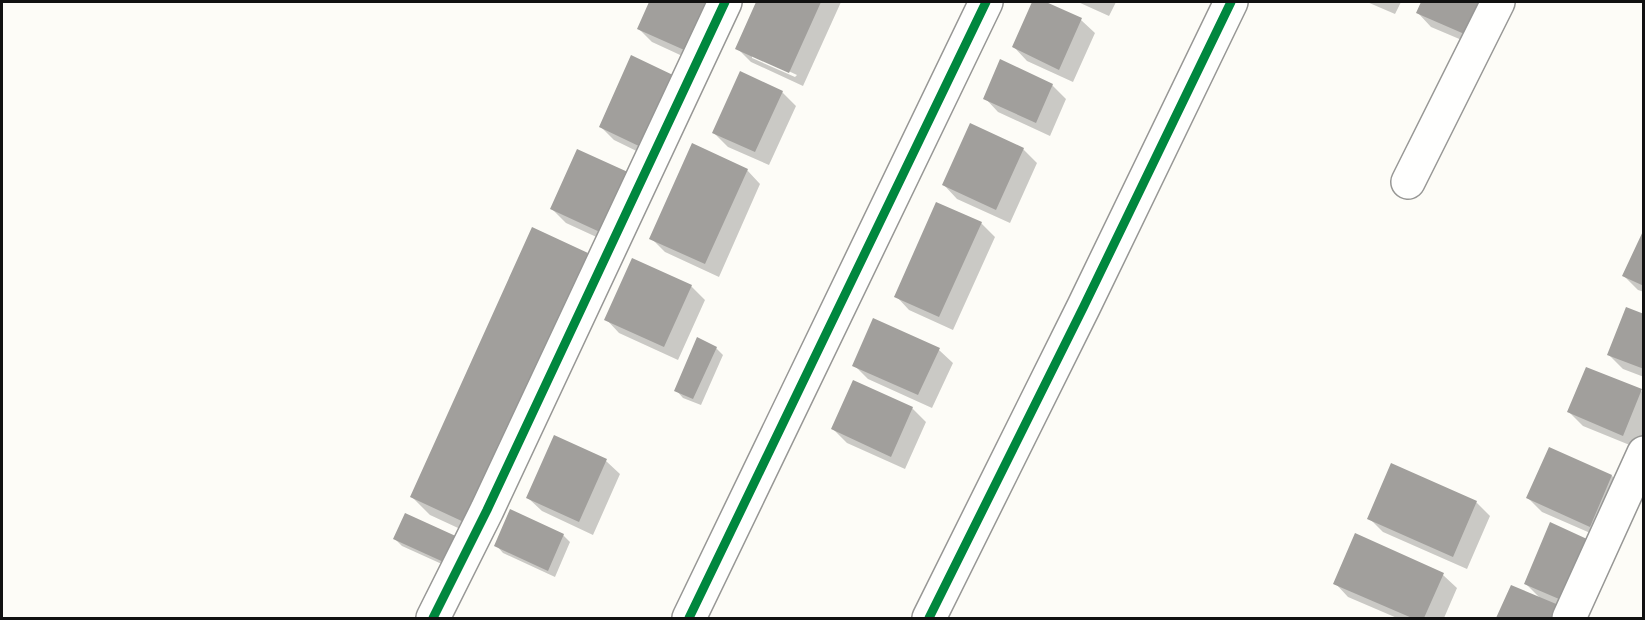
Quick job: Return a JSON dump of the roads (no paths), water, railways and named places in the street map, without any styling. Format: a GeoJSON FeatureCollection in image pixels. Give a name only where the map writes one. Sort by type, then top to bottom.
{"type":"FeatureCollection","features":[{"type":"Feature","properties":{"kind":"street"},"geometry":{"type":"LineString","coordinates":[[433,618],[487,510],[725,2]]}},
{"type":"Feature","properties":{"kind":"street"},"geometry":{"type":"LineString","coordinates":[[689,618],[986,2]]}},
{"type":"Feature","properties":{"kind":"street"},"geometry":{"type":"LineString","coordinates":[[929,618],[1084,306],[1231,2]]}},
{"type":"Feature","properties":{"kind":"street"},"geometry":{"type":"LineString","coordinates":[[1408,182],[1498,2]]}},
{"type":"Feature","properties":{"kind":"street"},"geometry":{"type":"LineString","coordinates":[[1569,618],[1644,453]]}}]}
